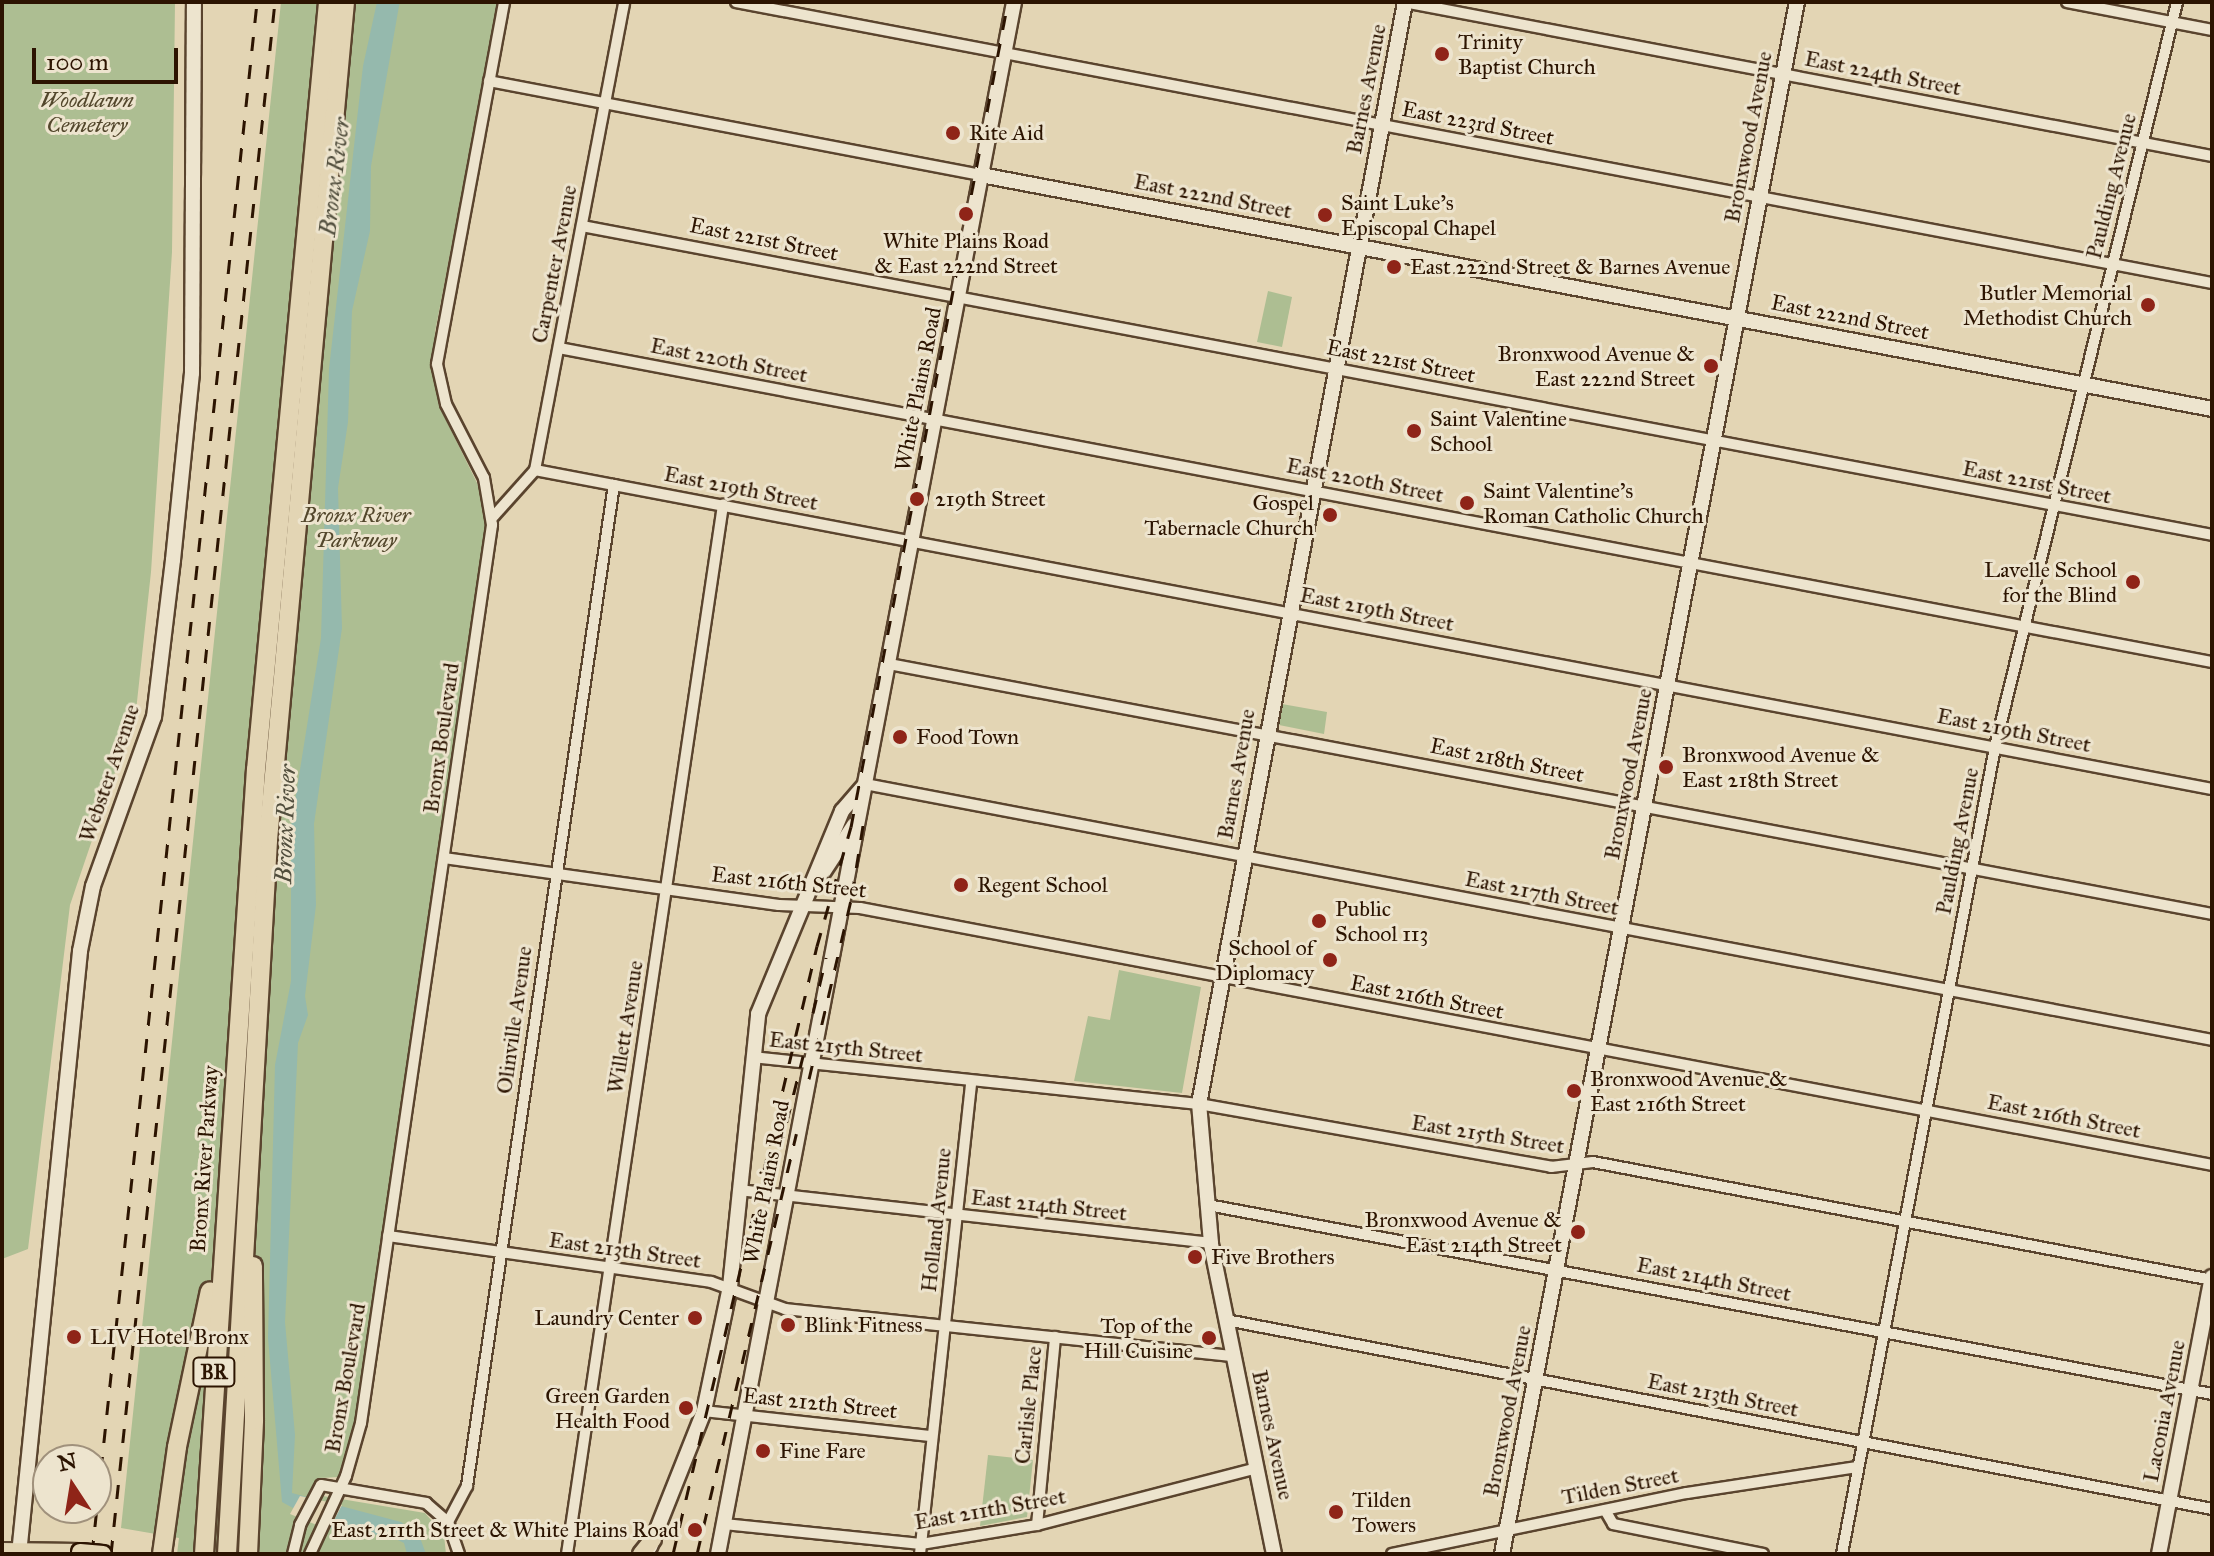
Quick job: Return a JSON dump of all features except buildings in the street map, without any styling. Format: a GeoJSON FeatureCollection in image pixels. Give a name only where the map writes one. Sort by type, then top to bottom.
{"type":"FeatureCollection","features":[{"type":"Feature","properties":{"kind":"highway","name":"Bronx River Parkway"},"geometry":{"type":"LineString","coordinates":[[204,1554],[224,1202],[274,553],[328,2]]}},
{"type":"Feature","properties":{"kind":"highway","name":"Bronx River Parkway"},"geometry":{"type":"LineString","coordinates":[[227,1554],[247,1157],[289,573],[345,2]]}},
{"type":"Feature","properties":{"kind":"highway"},"geometry":{"type":"LineString","coordinates":[[247,1157],[254,1206],[248,1554]]}},
{"type":"Feature","properties":{"kind":"highway"},"geometry":{"type":"LineString","coordinates":[[162,1554],[177,1447],[224,1202]]}},
{"type":"Feature","properties":{"kind":"main road"},"geometry":{"type":"LineString","coordinates":[[13,1551],[103,1554]]}},
{"type":"Feature","properties":{"kind":"street","name":"Webster Avenue"},"geometry":{"type":"LineString","coordinates":[[13,1551],[80,951],[93,886],[154,717],[167,619],[192,373],[194,2]]}},
{"type":"Feature","properties":{"kind":"street","name":"Bronx Boulevard"},"geometry":{"type":"LineString","coordinates":[[310,1554],[340,1488],[361,1423],[492,518],[484,478],[446,404],[437,364],[504,2]]}},
{"type":"Feature","properties":{"kind":"street","name":"Carpenter Avenue"},"geometry":{"type":"LineString","coordinates":[[535,470],[624,2]]}},
{"type":"Feature","properties":{"kind":"street","name":"East 223rd Street"},"geometry":{"type":"LineString","coordinates":[[736,2],[2212,283]]}},
{"type":"Feature","properties":{"kind":"street","name":"White Plains Road"},"geometry":{"type":"LineString","coordinates":[[718,1554],[1014,2]]}},
{"type":"Feature","properties":{"kind":"street","name":"East 224th Street"},"geometry":{"type":"LineString","coordinates":[[1404,2],[2212,156]]}},
{"type":"Feature","properties":{"kind":"street","name":"Barnes Avenue"},"geometry":{"type":"LineString","coordinates":[[1274,1554],[1211,1243],[1199,1104],[1219,976],[1404,2]]}},
{"type":"Feature","properties":{"kind":"street","name":"Bronxwood Avenue"},"geometry":{"type":"LineString","coordinates":[[1502,1554],[1797,2]]}},
{"type":"Feature","properties":{"kind":"street"},"geometry":{"type":"LineString","coordinates":[[2067,2],[2212,30]]}},
{"type":"Feature","properties":{"kind":"street","name":"Paulding Avenue"},"geometry":{"type":"LineString","coordinates":[[1842,1554],[1995,747],[2177,2]]}},
{"type":"Feature","properties":{"kind":"street","name":"East 222nd Street"},"geometry":{"type":"LineString","coordinates":[[489,81],[2212,409]]}},
{"type":"Feature","properties":{"kind":"street","name":"East 221st Street"},"geometry":{"type":"LineString","coordinates":[[582,226],[2212,535]]}},
{"type":"Feature","properties":{"kind":"street","name":"East 220th Street"},"geometry":{"type":"LineString","coordinates":[[559,348],[2212,662]]}},
{"type":"Feature","properties":{"kind":"street"},"geometry":{"type":"LineString","coordinates":[[492,518],[535,470]]}},
{"type":"Feature","properties":{"kind":"street","name":"East 219th Street"},"geometry":{"type":"LineString","coordinates":[[535,470],[2212,789]]}},
{"type":"Feature","properties":{"kind":"street","name":"Olinville Avenue"},"geometry":{"type":"LineString","coordinates":[[448,1522],[465,1493],[614,485]]}},
{"type":"Feature","properties":{"kind":"street","name":"Willett Avenue"},"geometry":{"type":"LineString","coordinates":[[567,1554],[723,505]]}},
{"type":"Feature","properties":{"kind":"street","name":"East 218th Street"},"geometry":{"type":"LineString","coordinates":[[889,664],[2212,914]]}},
{"type":"Feature","properties":{"kind":"street","name":"White Plains Road"},"geometry":{"type":"LineString","coordinates":[[647,1549],[704,1411],[730,1287],[752,1057],[760,1009],[814,885],[842,811],[865,784]]}},
{"type":"Feature","properties":{"kind":"street","name":"East 217th Street"},"geometry":{"type":"LineString","coordinates":[[865,784],[2212,1040]]}},
{"type":"Feature","properties":{"kind":"street","name":"White Plains Road"},"geometry":{"type":"LineString","coordinates":[[814,885],[859,818]]}},
{"type":"Feature","properties":{"kind":"street","name":"East 216th Street"},"geometry":{"type":"LineString","coordinates":[[444,858],[805,906],[842,905],[2212,1165]]}},
{"type":"Feature","properties":{"kind":"street","name":"East 215th Street"},"geometry":{"type":"LineString","coordinates":[[752,1057],[1199,1104],[1575,1167],[1593,1162],[2212,1279]]}},
{"type":"Feature","properties":{"kind":"street","name":"Holland Avenue"},"geometry":{"type":"LineString","coordinates":[[920,1549],[971,1082]]}},
{"type":"Feature","properties":{"kind":"street","name":"East 214th Street"},"geometry":{"type":"LineString","coordinates":[[739,1190],[1211,1243]]}},
{"type":"Feature","properties":{"kind":"street","name":"East 214th Street"},"geometry":{"type":"LineString","coordinates":[[1208,1205],[2212,1394]]}},
{"type":"Feature","properties":{"kind":"street","name":"East 213th Street"},"geometry":{"type":"LineString","coordinates":[[388,1236],[730,1287],[782,1308],[1234,1356]]}},
{"type":"Feature","properties":{"kind":"street","name":"Laconia Avenue"},"geometry":{"type":"LineString","coordinates":[[2159,1554],[2212,1279]]}},
{"type":"Feature","properties":{"kind":"street","name":"East 213th Street"},"geometry":{"type":"LineString","coordinates":[[1226,1320],[2212,1509]]}},
{"type":"Feature","properties":{"kind":"street","name":"Carlisle Place"},"geometry":{"type":"LineString","coordinates":[[1037,1525],[1055,1337]]}},
{"type":"Feature","properties":{"kind":"street","name":"East 212th Street"},"geometry":{"type":"LineString","coordinates":[[704,1411],[932,1436]]}},
{"type":"Feature","properties":{"kind":"street","name":"Tilden Street"},"geometry":{"type":"LineString","coordinates":[[1392,1554],[1605,1510],[1857,1467]]}},
{"type":"Feature","properties":{"kind":"street","name":"East 211th Street"},"geometry":{"type":"LineString","coordinates":[[724,1524],[920,1549],[1037,1525],[1258,1468]]}},
{"type":"Feature","properties":{"kind":"street"},"geometry":{"type":"LineString","coordinates":[[293,1554],[300,1525],[321,1485],[422,1502],[448,1522],[459,1554]]}},
{"type":"Feature","properties":{"kind":"street"},"geometry":{"type":"LineString","coordinates":[[1605,1510],[1613,1524],[1763,1554]]}},
{"type":"Feature","properties":{"kind":"green space","name":"Woodlawn Cemetery"},"geometry":{"type":"Polygon","coordinates":[[[2,2],[175,2],[172,252],[151,572],[136,711],[70,905],[28,1249],[2,1259],[2,2]]]}},
{"type":"Feature","properties":{"kind":"green space","name":"Bronx River Parkway"},"geometry":{"type":"Polygon","coordinates":[[[281,2],[499,2],[435,332],[433,370],[444,416],[480,489],[486,529],[356,1420],[339,1477],[320,1478],[311,1494],[425,1513],[444,1535],[446,1554],[177,1554],[179,1538],[121,1528],[281,2]]]}},
{"type":"Feature","properties":{"kind":"green space"},"geometry":{"type":"Polygon","coordinates":[[[1268,291],[1292,297],[1282,347],[1257,342],[1268,291]]]}},
{"type":"Feature","properties":{"kind":"green space"},"geometry":{"type":"Polygon","coordinates":[[[1282,704],[1327,712],[1324,734],[1279,725],[1282,704]]]}},
{"type":"Feature","properties":{"kind":"green space"},"geometry":{"type":"Polygon","coordinates":[[[1119,970],[1201,987],[1182,1093],[1074,1081],[1088,1016],[1110,1020],[1119,970]]]}},
{"type":"Feature","properties":{"kind":"green space"},"geometry":{"type":"Polygon","coordinates":[[[988,1455],[1033,1460],[1027,1517],[980,1526],[988,1455]]]}},
{"type":"Feature","properties":{"kind":"water"},"geometry":{"type":"Polygon","coordinates":[[[377,2],[400,2],[371,166],[370,231],[352,311],[348,422],[338,488],[342,628],[314,824],[316,905],[305,996],[308,1015],[298,1043],[285,1322],[295,1435],[292,1493],[401,1522],[419,1535],[426,1554],[407,1554],[404,1543],[390,1536],[335,1531],[282,1502],[268,1338],[275,1065],[291,981],[291,826],[321,638],[329,369],[363,66],[377,2]]]}},
{"type":"Feature","properties":{"kind":"pier"},"geometry":{"type":"Polygon","coordinates":[[[300,1496],[342,1505],[329,1530],[290,1514],[300,1496]]]}},
{"type":"Feature","properties":{"kind":"railway"},"geometry":{"type":"LineString","coordinates":[[92,1554],[257,2]]}},
{"type":"Feature","properties":{"kind":"railway"},"geometry":{"type":"LineString","coordinates":[[111,1554],[275,2]]}},
{"type":"Feature","properties":{"kind":"railway"},"geometry":{"type":"LineString","coordinates":[[673,1554],[817,946],[851,827],[1008,2]]}},
{"type":"Feature","properties":{"kind":"railway"},"geometry":{"type":"LineString","coordinates":[[809,1079],[852,895],[865,813]]}},
{"type":"Feature","properties":{"kind":"railway"},"geometry":{"type":"LineString","coordinates":[[813,1013],[826,958]]}},
{"type":"Feature","properties":{"kind":"railway"},"geometry":{"type":"LineString","coordinates":[[780,1149],[803,1056]]}},
{"type":"Feature","properties":{"kind":"railway"},"geometry":{"type":"LineString","coordinates":[[697,1554],[796,1134]]}},
{"type":"Feature","properties":{"kind":"place","name":"Trinity Baptist Church"},"geometry":{"type":"Point","coordinates":[1442,54]}},
{"type":"Feature","properties":{"kind":"place","name":"Rite Aid"},"geometry":{"type":"Point","coordinates":[953,133]}},
{"type":"Feature","properties":{"kind":"place","name":"White Plains Road & East 222nd Street"},"geometry":{"type":"Point","coordinates":[966,214]}},
{"type":"Feature","properties":{"kind":"place","name":"Saint Luke's Episcopal Chapel"},"geometry":{"type":"Point","coordinates":[1325,215]}},
{"type":"Feature","properties":{"kind":"place","name":"East 222nd Street & Barnes Avenue"},"geometry":{"type":"Point","coordinates":[1394,267]}},
{"type":"Feature","properties":{"kind":"place","name":"Butler Memorial Methodist Church"},"geometry":{"type":"Point","coordinates":[2148,305]}},
{"type":"Feature","properties":{"kind":"place","name":"Bronxwood Avenue & East 222nd Street"},"geometry":{"type":"Point","coordinates":[1711,366]}},
{"type":"Feature","properties":{"kind":"place","name":"Saint Valentine School"},"geometry":{"type":"Point","coordinates":[1414,431]}},
{"type":"Feature","properties":{"kind":"place","name":"219th Street"},"geometry":{"type":"Point","coordinates":[917,499]}},
{"type":"Feature","properties":{"kind":"place","name":"Saint Valentine's Roman Catholic Church"},"geometry":{"type":"Point","coordinates":[1467,503]}},
{"type":"Feature","properties":{"kind":"place","name":"Gospel Tabernacle Church"},"geometry":{"type":"Point","coordinates":[1330,515]}},
{"type":"Feature","properties":{"kind":"place","name":"Lavelle School for the Blind"},"geometry":{"type":"Point","coordinates":[2133,582]}},
{"type":"Feature","properties":{"kind":"place","name":"Food Town"},"geometry":{"type":"Point","coordinates":[900,737]}},
{"type":"Feature","properties":{"kind":"place","name":"Bronxwood Avenue & East 218th Street"},"geometry":{"type":"Point","coordinates":[1666,767]}},
{"type":"Feature","properties":{"kind":"place","name":"Regent School"},"geometry":{"type":"Point","coordinates":[961,885]}},
{"type":"Feature","properties":{"kind":"place","name":"Public School 113"},"geometry":{"type":"Point","coordinates":[1319,921]}},
{"type":"Feature","properties":{"kind":"place","name":"School of Diplomacy"},"geometry":{"type":"Point","coordinates":[1330,960]}},
{"type":"Feature","properties":{"kind":"place","name":"Bronxwood Avenue & East 216th Street"},"geometry":{"type":"Point","coordinates":[1574,1091]}},
{"type":"Feature","properties":{"kind":"place","name":"Bronxwood Avenue & East 214th Street"},"geometry":{"type":"Point","coordinates":[1578,1232]}},
{"type":"Feature","properties":{"kind":"place","name":"Five Brothers"},"geometry":{"type":"Point","coordinates":[1195,1257]}},
{"type":"Feature","properties":{"kind":"place","name":"Laundry Center"},"geometry":{"type":"Point","coordinates":[695,1318]}},
{"type":"Feature","properties":{"kind":"place","name":"Blink Fitness"},"geometry":{"type":"Point","coordinates":[788,1325]}},
{"type":"Feature","properties":{"kind":"place","name":"LIV Hotel Bronx"},"geometry":{"type":"Point","coordinates":[74,1337]}},
{"type":"Feature","properties":{"kind":"place","name":"Top of the Hill Cuisine"},"geometry":{"type":"Point","coordinates":[1209,1338]}},
{"type":"Feature","properties":{"kind":"place","name":"Green Garden Health Food"},"geometry":{"type":"Point","coordinates":[686,1408]}},
{"type":"Feature","properties":{"kind":"place","name":"Fine Fare"},"geometry":{"type":"Point","coordinates":[763,1451]}},
{"type":"Feature","properties":{"kind":"place","name":"Tilden Towers"},"geometry":{"type":"Point","coordinates":[1336,1512]}},
{"type":"Feature","properties":{"kind":"place","name":"East 211th Street & White Plains Road"},"geometry":{"type":"Point","coordinates":[695,1530]}},
{"type":"Feature","properties":{"kind":"water label","name":"Bronx River"},"geometry":{"type":"Point","coordinates":[335,177]}},
{"type":"Feature","properties":{"kind":"water label","name":"Bronx River"},"geometry":{"type":"Point","coordinates":[286,824]}}]}
